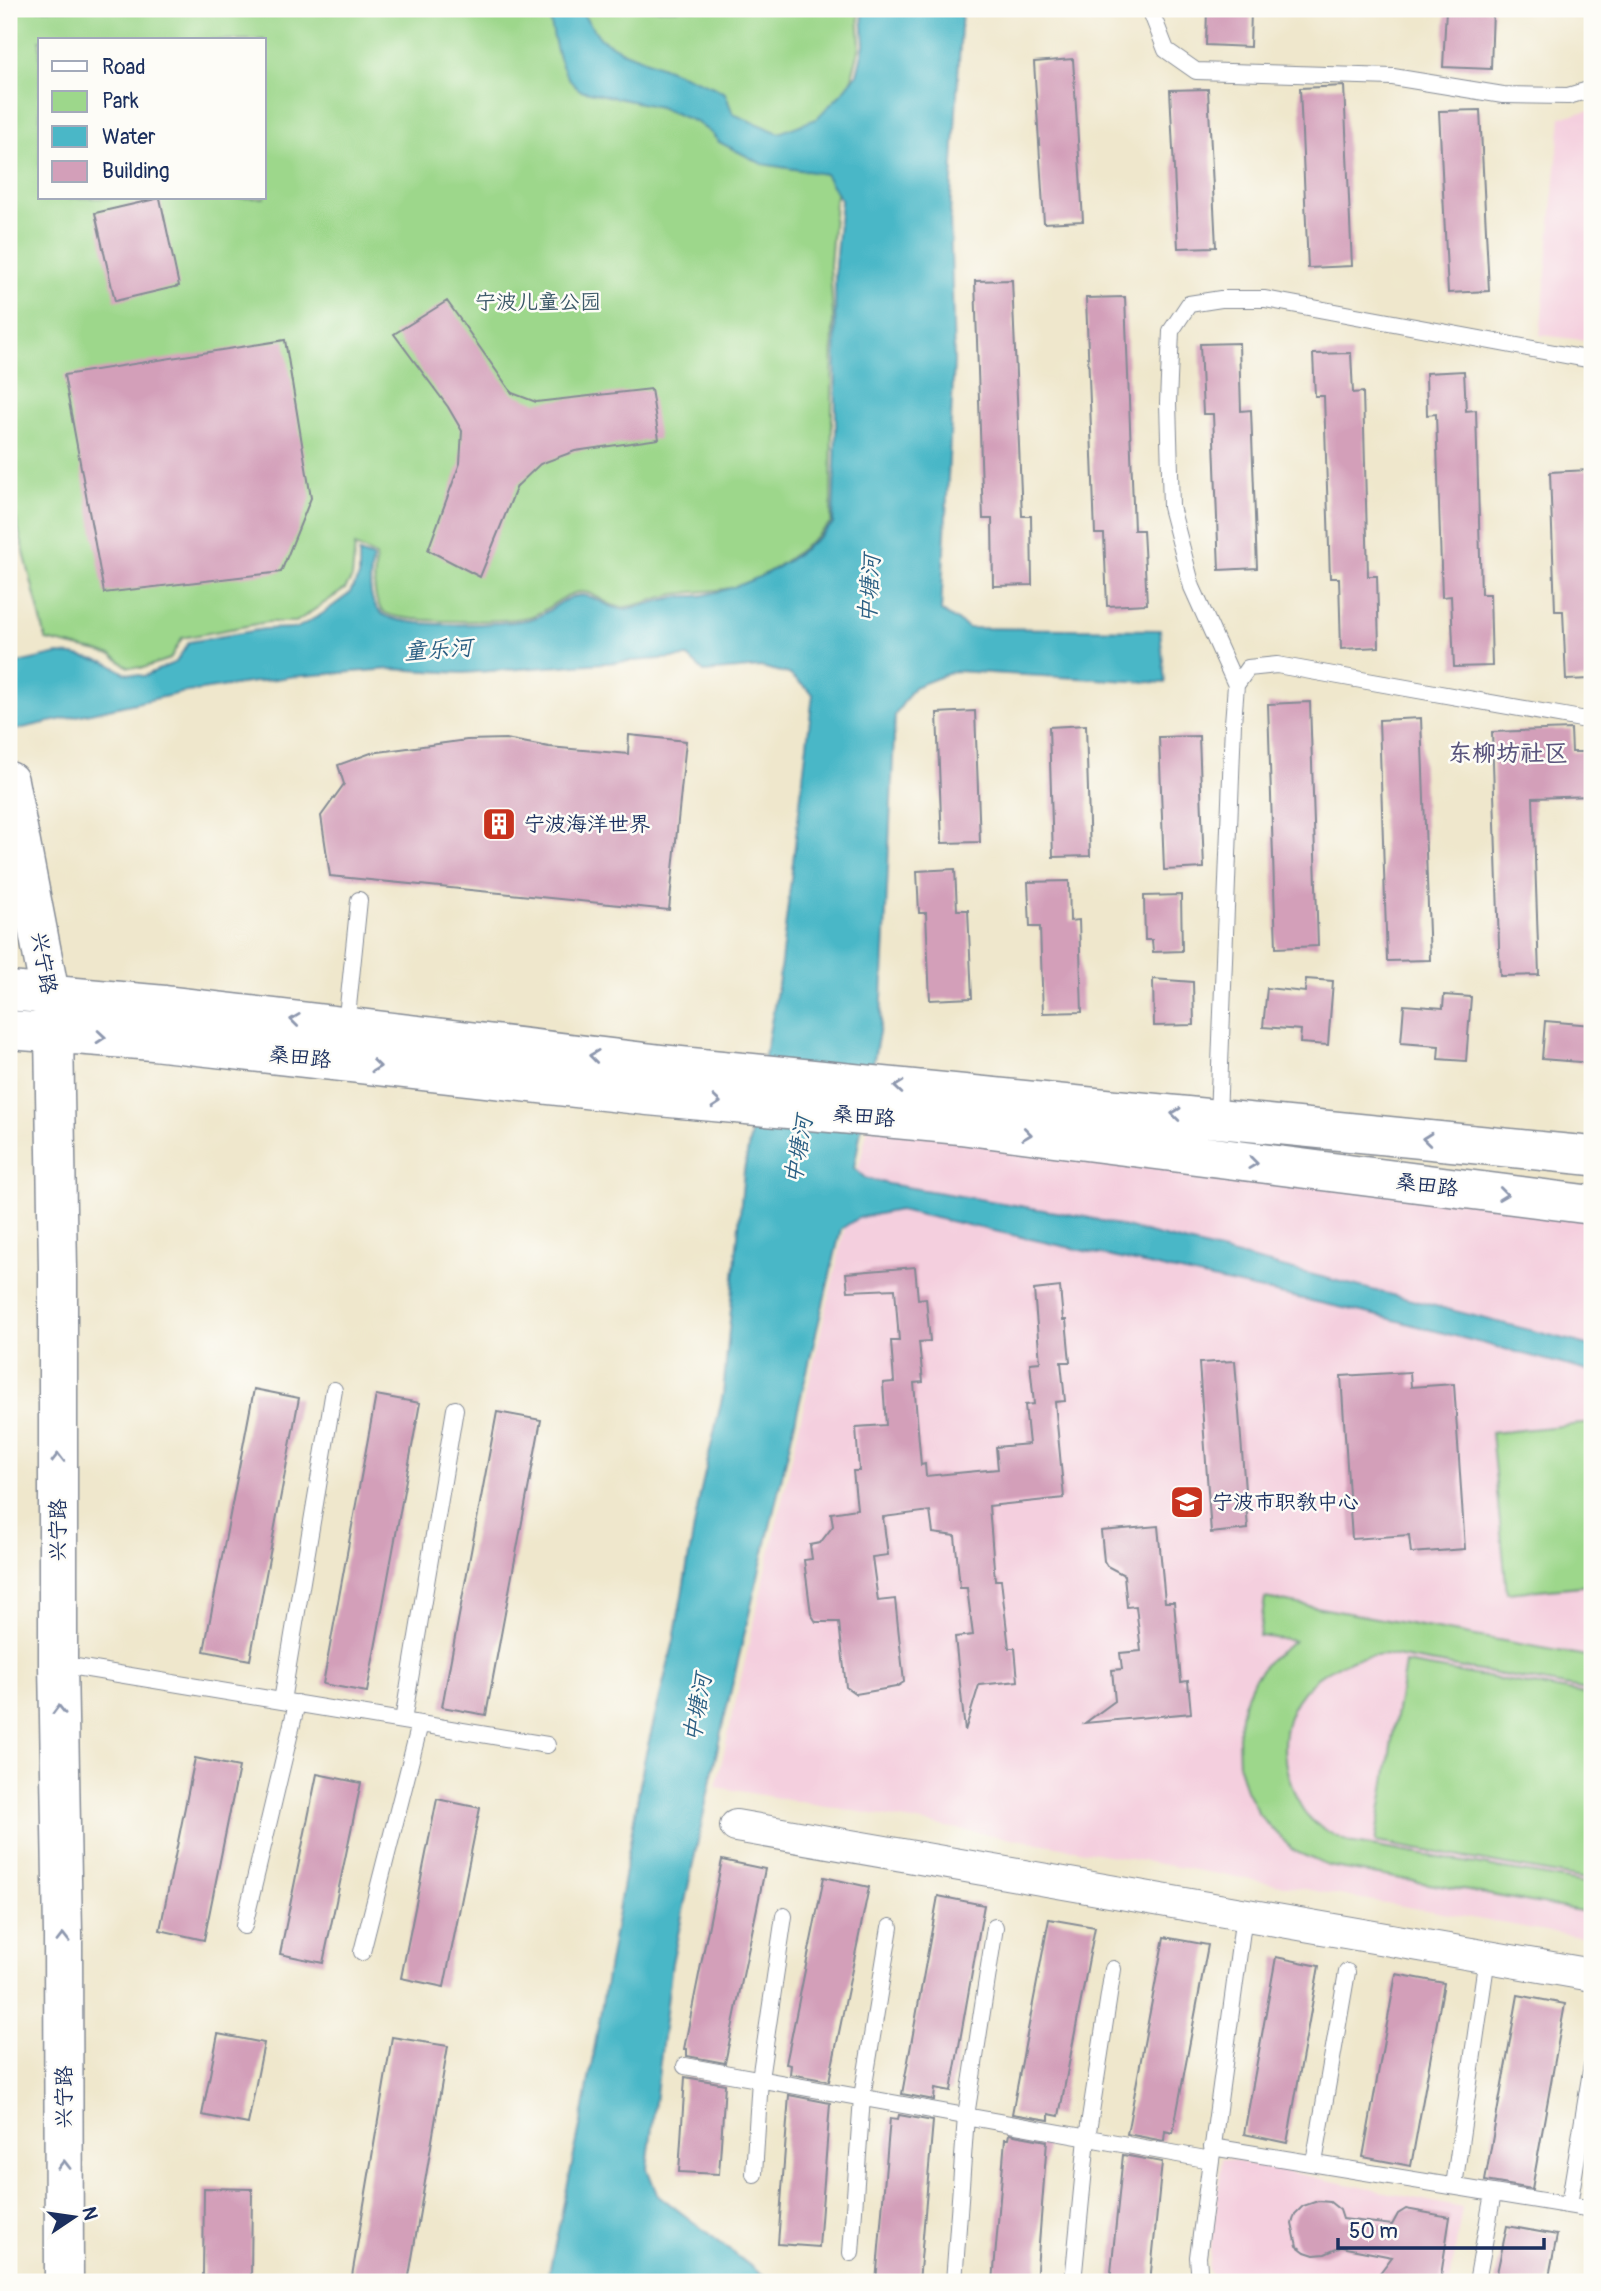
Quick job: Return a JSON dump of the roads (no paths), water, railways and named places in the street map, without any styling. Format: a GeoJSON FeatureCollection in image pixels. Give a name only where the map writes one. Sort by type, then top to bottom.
{"type":"FeatureCollection","features":[{"type":"Feature","properties":{"kind":"main road","name":"兴宁路"},"geometry":{"type":"LineString","coordinates":[[9,781],[50,994],[54,1033],[58,1270],[58,1664],[63,1933],[64,2282]]}},
{"type":"Feature","properties":{"kind":"main road","name":"桑田路"},"geometry":{"type":"LineString","coordinates":[[9,991],[165,1005],[346,1026],[655,1080]]}},
{"type":"Feature","properties":{"kind":"main road","name":"桑田路"},"geometry":{"type":"LineString","coordinates":[[9,1030],[655,1080],[963,1109],[1592,1205]]}},
{"type":"Feature","properties":{"kind":"main road","name":"桑田路"},"geometry":{"type":"LineString","coordinates":[[963,1109],[1218,1118],[1592,1156]]}},
{"type":"Feature","properties":{"kind":"street"},"geometry":{"type":"LineString","coordinates":[[736,1826],[1592,1975]]}},
{"type":"Feature","properties":{"kind":"lane"},"geometry":{"type":"LineString","coordinates":[[1150,9],[1166,50],[1196,71],[1393,77],[1503,95],[1568,96],[1592,89]]}},
{"type":"Feature","properties":{"kind":"lane"},"geometry":{"type":"LineString","coordinates":[[1218,1118],[1236,685],[1192,587],[1171,507],[1168,403],[1171,331],[1189,304],[1222,299],[1265,299],[1592,359]]}},
{"type":"Feature","properties":{"kind":"lane"},"geometry":{"type":"LineString","coordinates":[[1236,685],[1248,667],[1277,665],[1592,721]]}},
{"type":"Feature","properties":{"kind":"lane"},"geometry":{"type":"LineString","coordinates":[[346,1026],[359,900]]}},
{"type":"Feature","properties":{"kind":"lane"},"geometry":{"type":"LineString","coordinates":[[244,1926],[290,1702],[334,1390]]}},
{"type":"Feature","properties":{"kind":"lane"},"geometry":{"type":"LineString","coordinates":[[403,1721],[456,1409]]}},
{"type":"Feature","properties":{"kind":"lane"},"geometry":{"type":"LineString","coordinates":[[58,1664],[547,1745]]}},
{"type":"Feature","properties":{"kind":"lane"},"geometry":{"type":"LineString","coordinates":[[362,1952],[420,1724]]}},
{"type":"Feature","properties":{"kind":"lane"},"geometry":{"type":"LineString","coordinates":[[1200,2282],[1198,2257],[1244,1915]]}},
{"type":"Feature","properties":{"kind":"lane"},"geometry":{"type":"LineString","coordinates":[[754,2174],[760,2079],[784,1916]]}},
{"type":"Feature","properties":{"kind":"lane"},"geometry":{"type":"LineString","coordinates":[[851,2253],[862,2097],[890,1927]]}},
{"type":"Feature","properties":{"kind":"lane"},"geometry":{"type":"LineString","coordinates":[[954,2282],[966,2116],[995,1927]]}},
{"type":"Feature","properties":{"kind":"lane"},"geometry":{"type":"LineString","coordinates":[[1454,2186],[1487,1957]]}},
{"type":"Feature","properties":{"kind":"lane"},"geometry":{"type":"LineString","coordinates":[[1073,2282],[1087,2138],[1113,1969]]}},
{"type":"Feature","properties":{"kind":"lane"},"geometry":{"type":"LineString","coordinates":[[1314,2163],[1347,1972]]}},
{"type":"Feature","properties":{"kind":"lane"},"geometry":{"type":"LineString","coordinates":[[685,2066],[1087,2138],[1314,2163],[1592,2209]]}},
{"type":"Feature","properties":{"kind":"lane"},"geometry":{"type":"LineString","coordinates":[[1569,2205],[1592,2066]]}},
{"type":"Feature","properties":{"kind":"lane"},"geometry":{"type":"LineString","coordinates":[[1477,2282],[1493,2193]]}},
{"type":"Feature","properties":{"kind":"water"},"geometry":{"type":"Polygon","coordinates":[[[548,9],[579,9],[601,39],[622,51],[725,93],[733,114],[779,133],[816,119],[857,74],[864,45],[862,9],[962,9],[950,215],[954,362],[941,611],[969,628],[1160,630],[1165,683],[955,671],[914,687],[895,715],[881,1021],[854,1168],[865,1178],[888,1184],[1086,1217],[1592,1346],[1592,1372],[1375,1315],[899,1210],[858,1218],[841,1229],[721,1732],[672,1963],[647,2168],[657,2194],[771,2282],[547,2282],[584,2108],[644,1761],[674,1640],[700,1494],[723,1394],[744,1171],[779,979],[813,694],[789,674],[761,667],[704,672],[688,657],[463,673],[391,669],[289,677],[181,693],[9,731],[9,665],[58,654],[73,655],[106,662],[125,673],[144,676],[176,662],[189,642],[264,629],[297,628],[349,594],[359,577],[359,553],[373,558],[370,587],[373,601],[381,613],[391,618],[431,624],[502,623],[534,618],[576,596],[583,595],[619,609],[626,609],[676,597],[700,596],[723,590],[758,577],[789,560],[833,524],[836,433],[835,266],[841,200],[825,174],[762,164],[719,142],[696,122],[659,107],[580,90],[566,75],[561,64],[548,9]]]}},
{"type":"Feature","properties":{"kind":"place","name":"宁波海洋世界"},"geometry":{"type":"Point","coordinates":[499,824]}},
{"type":"Feature","properties":{"kind":"place","name":"宁波市职教中心"},"geometry":{"type":"Point","coordinates":[1187,1502]}},
{"type":"Feature","properties":{"kind":"district","name":"东柳坊社区"},"geometry":{"type":"Point","coordinates":[1508,753]}},
{"type":"Feature","properties":{"kind":"park label","name":"宁波儿童公园"},"geometry":{"type":"Point","coordinates":[538,302]}},
{"type":"Feature","properties":{"kind":"water label","name":"中塘河"},"geometry":{"type":"Point","coordinates":[869,589]}},
{"type":"Feature","properties":{"kind":"water label","name":"童乐河"},"geometry":{"type":"Point","coordinates":[438,649]}},
{"type":"Feature","properties":{"kind":"water label","name":"中塘河"},"geometry":{"type":"Point","coordinates":[798,1150]}},
{"type":"Feature","properties":{"kind":"water label","name":"中塘河"},"geometry":{"type":"Point","coordinates":[697,1708]}}]}
